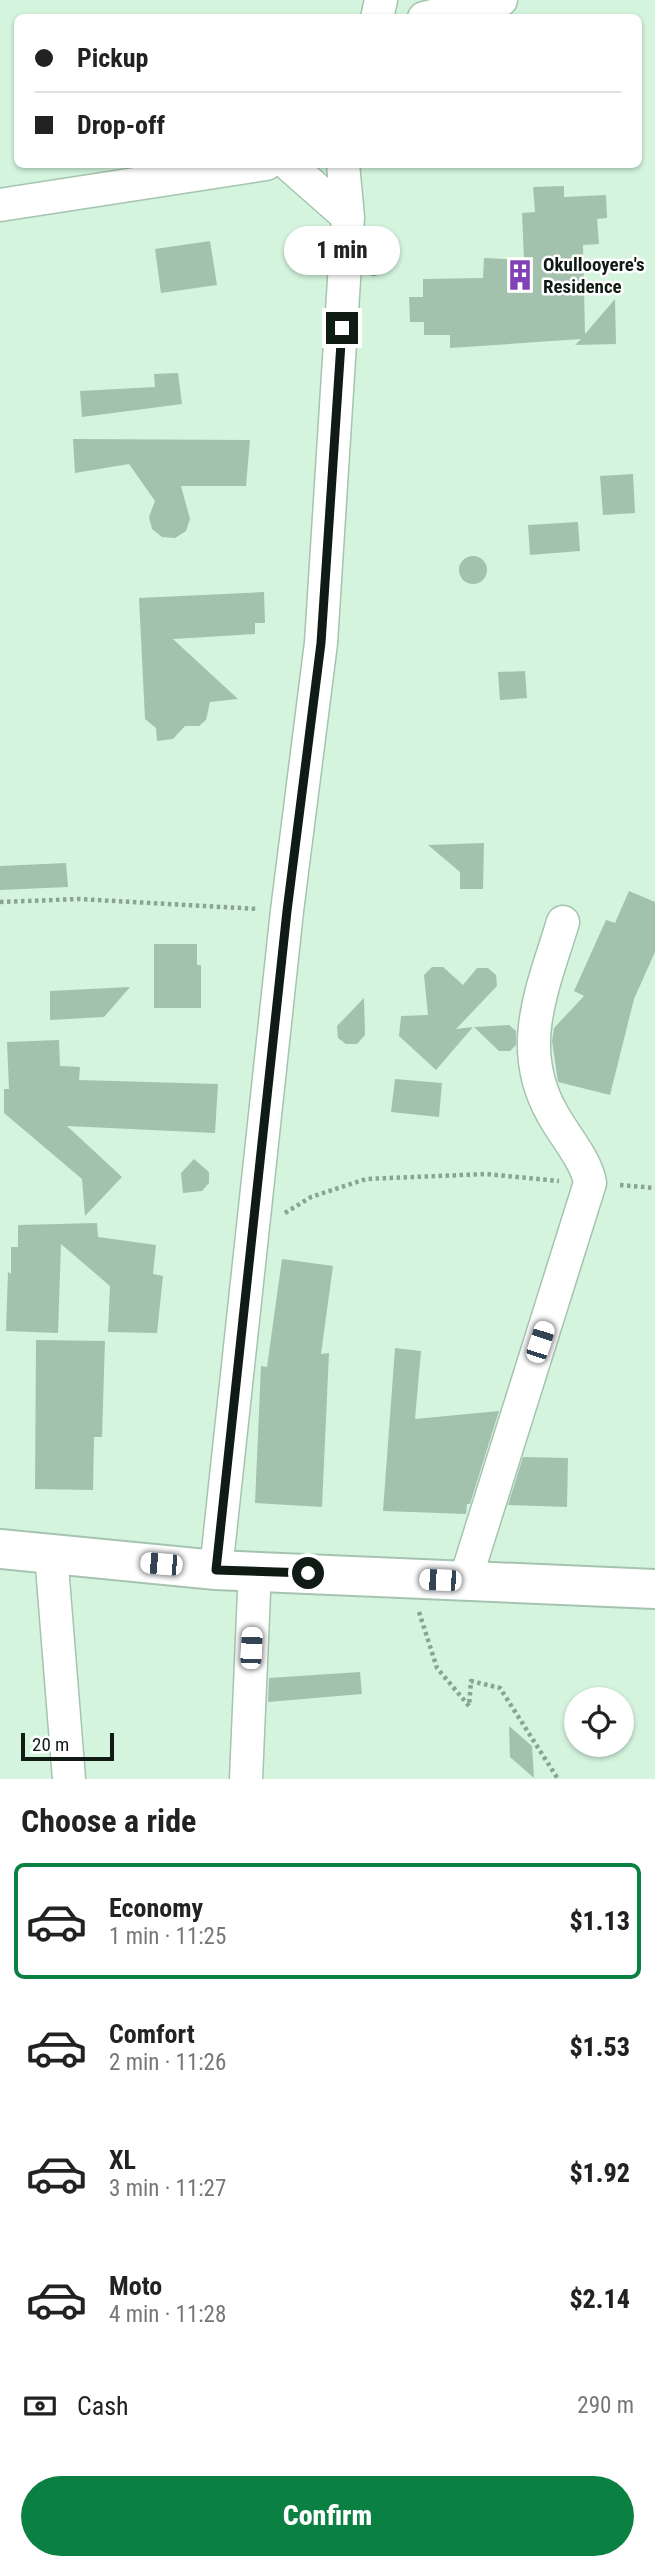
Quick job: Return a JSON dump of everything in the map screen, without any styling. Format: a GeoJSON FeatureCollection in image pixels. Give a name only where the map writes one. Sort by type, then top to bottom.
{"type":"FeatureCollection","features":[{"type":"Feature","properties":{"kind":"street"},"geometry":{"type":"LineString","coordinates":[[441,14],[501,0]]}},
{"type":"Feature","properties":{"kind":"street"},"geometry":{"type":"LineString","coordinates":[[0,205],[240,168]]}},
{"type":"Feature","properties":{"kind":"street"},"geometry":{"type":"LineString","coordinates":[[293,168],[348,217]]}},
{"type":"Feature","properties":{"kind":"street"},"geometry":{"type":"LineString","coordinates":[[216,1570],[287,911],[327,578],[348,217],[343,168]]}},
{"type":"Feature","properties":{"kind":"street"},"geometry":{"type":"LineString","coordinates":[[465,1581],[590,1183],[585,1165],[568,1143],[535,1076],[535,1013],[563,922]]}},
{"type":"Feature","properties":{"kind":"street"},"geometry":{"type":"LineString","coordinates":[[0,1549],[216,1570],[255,1569],[415,1580],[655,1589]]}},
{"type":"Feature","properties":{"kind":"street"},"geometry":{"type":"LineString","coordinates":[[51,1555],[69,1779]]}},
{"type":"Feature","properties":{"kind":"street"},"geometry":{"type":"LineString","coordinates":[[246,1779],[255,1569]]}},
{"type":"Feature","properties":{"kind":"path"},"geometry":{"type":"LineString","coordinates":[[0,902],[79,899],[287,911]]}},
{"type":"Feature","properties":{"kind":"path"},"geometry":{"type":"LineString","coordinates":[[252,1235],[311,1197],[366,1178],[486,1174],[590,1183]]}},
{"type":"Feature","properties":{"kind":"path"},"geometry":{"type":"LineString","coordinates":[[415,1580],[421,1623],[437,1668],[469,1706],[471,1681],[500,1688],[558,1779]]}},
{"type":"Feature","properties":{"kind":"building"},"geometry":{"type":"Polygon","coordinates":[[[564,186],[564,197],[606,195],[607,218],[597,219],[599,244],[583,245],[585,334],[615,299],[616,344],[575,345],[581,339],[450,348],[450,335],[424,335],[424,322],[410,322],[409,297],[423,297],[423,279],[483,278],[484,258],[524,260],[522,213],[535,212],[533,187],[564,186]]]}},
{"type":"Feature","properties":{"kind":"building"},"geometry":{"type":"Polygon","coordinates":[[[210,241],[217,285],[161,293],[155,249],[210,241]]]}},
{"type":"Feature","properties":{"kind":"building"},"geometry":{"type":"Polygon","coordinates":[[[178,373],[182,404],[82,417],[80,391],[155,387],[154,374],[178,373]]]}},
{"type":"Feature","properties":{"kind":"building"},"geometry":{"type":"Polygon","coordinates":[[[73,439],[250,440],[246,486],[181,486],[190,519],[186,531],[175,538],[162,537],[152,529],[149,517],[155,501],[129,464],[75,473],[73,439]]]}},
{"type":"Feature","properties":{"kind":"building"},"geometry":{"type":"Polygon","coordinates":[[[633,474],[635,513],[603,515],[600,476],[633,474]]]}},
{"type":"Feature","properties":{"kind":"building"},"geometry":{"type":"Polygon","coordinates":[[[578,522],[580,551],[530,555],[528,525],[578,522]]]}},
{"type":"Feature","properties":{"kind":"building"},"geometry":{"type":"Polygon","coordinates":[[[473,556],[483,560],[487,570],[483,580],[473,584],[463,580],[459,570],[463,560],[473,556]]]}},
{"type":"Feature","properties":{"kind":"building"},"geometry":{"type":"Polygon","coordinates":[[[264,592],[265,623],[255,623],[255,634],[173,639],[238,699],[210,702],[206,720],[199,726],[185,726],[173,739],[157,741],[156,728],[145,719],[139,598],[264,592]]]}},
{"type":"Feature","properties":{"kind":"building"},"geometry":{"type":"Polygon","coordinates":[[[525,671],[527,698],[500,700],[498,672],[525,671]]]}},
{"type":"Feature","properties":{"kind":"building"},"geometry":{"type":"Polygon","coordinates":[[[484,843],[483,889],[460,889],[460,872],[428,845],[484,843]]]}},
{"type":"Feature","properties":{"kind":"building"},"geometry":{"type":"Polygon","coordinates":[[[66,863],[68,887],[0,890],[0,866],[66,863]]]}},
{"type":"Feature","properties":{"kind":"building"},"geometry":{"type":"Polygon","coordinates":[[[629,891],[655,902],[655,952],[634,999],[610,1095],[558,1082],[552,1041],[554,1028],[584,996],[574,991],[606,920],[615,923],[629,891]]]}},
{"type":"Feature","properties":{"kind":"building"},"geometry":{"type":"Polygon","coordinates":[[[154,944],[197,944],[197,965],[201,965],[201,1008],[154,1008],[154,944]]]}},
{"type":"Feature","properties":{"kind":"building"},"geometry":{"type":"Polygon","coordinates":[[[432,967],[443,967],[463,985],[477,968],[488,968],[496,975],[497,986],[456,1029],[473,1027],[436,1070],[399,1036],[401,1016],[428,1015],[424,975],[432,967]]]}},
{"type":"Feature","properties":{"kind":"building"},"geometry":{"type":"Polygon","coordinates":[[[130,987],[104,1017],[50,1020],[50,991],[130,987]]]}},
{"type":"Feature","properties":{"kind":"building"},"geometry":{"type":"Polygon","coordinates":[[[364,998],[365,1035],[357,1044],[346,1044],[338,1038],[337,1026],[364,998]]]}},
{"type":"Feature","properties":{"kind":"building"},"geometry":{"type":"Polygon","coordinates":[[[509,1025],[516,1031],[516,1045],[510,1051],[499,1051],[474,1027],[509,1025]]]}},
{"type":"Feature","properties":{"kind":"building"},"geometry":{"type":"Polygon","coordinates":[[[59,1040],[60,1066],[80,1067],[79,1080],[218,1084],[215,1133],[67,1126],[122,1177],[85,1216],[82,1179],[4,1113],[4,1089],[9,1089],[7,1042],[59,1040]]]}},
{"type":"Feature","properties":{"kind":"building"},"geometry":{"type":"Polygon","coordinates":[[[395,1079],[442,1083],[439,1117],[391,1112],[395,1079]]]}},
{"type":"Feature","properties":{"kind":"building"},"geometry":{"type":"Polygon","coordinates":[[[194,1159],[209,1172],[209,1183],[202,1191],[183,1193],[181,1173],[194,1159]]]}},
{"type":"Feature","properties":{"kind":"building"},"geometry":{"type":"Polygon","coordinates":[[[97,1223],[98,1237],[156,1245],[153,1274],[163,1276],[157,1333],[108,1332],[110,1286],[61,1244],[58,1333],[6,1331],[8,1272],[11,1274],[11,1247],[18,1247],[18,1225],[97,1223]]]}},
{"type":"Feature","properties":{"kind":"building"},"geometry":{"type":"Polygon","coordinates":[[[282,1259],[333,1266],[321,1354],[329,1353],[322,1507],[255,1503],[261,1366],[267,1367],[282,1259]]]}},
{"type":"Feature","properties":{"kind":"building"},"geometry":{"type":"Polygon","coordinates":[[[36,1340],[105,1341],[102,1437],[94,1437],[93,1490],[35,1489],[36,1340]]]}},
{"type":"Feature","properties":{"kind":"building"},"geometry":{"type":"Polygon","coordinates":[[[395,1348],[421,1351],[415,1419],[499,1411],[466,1514],[383,1511],[395,1348]]]}},
{"type":"Feature","properties":{"kind":"building"},"geometry":{"type":"Polygon","coordinates":[[[523,1457],[568,1458],[567,1507],[508,1505],[523,1457]]]}},
{"type":"Feature","properties":{"kind":"building"},"geometry":{"type":"Polygon","coordinates":[[[360,1672],[362,1694],[268,1702],[269,1678],[360,1672]]]}},
{"type":"Feature","properties":{"kind":"building"},"geometry":{"type":"Polygon","coordinates":[[[509,1726],[532,1746],[534,1778],[510,1757],[509,1726]]]}},
{"type":"Feature","properties":{"kind":"place","name":"Okullooyere's Residence"},"geometry":{"type":"Point","coordinates":[520,275]}},
{"type":"Feature","properties":{"kind":"route"},"geometry":{"type":"LineString","coordinates":[[308,1573],[255,1569],[216,1570],[287,911],[321,643],[342,328]]}}]}
